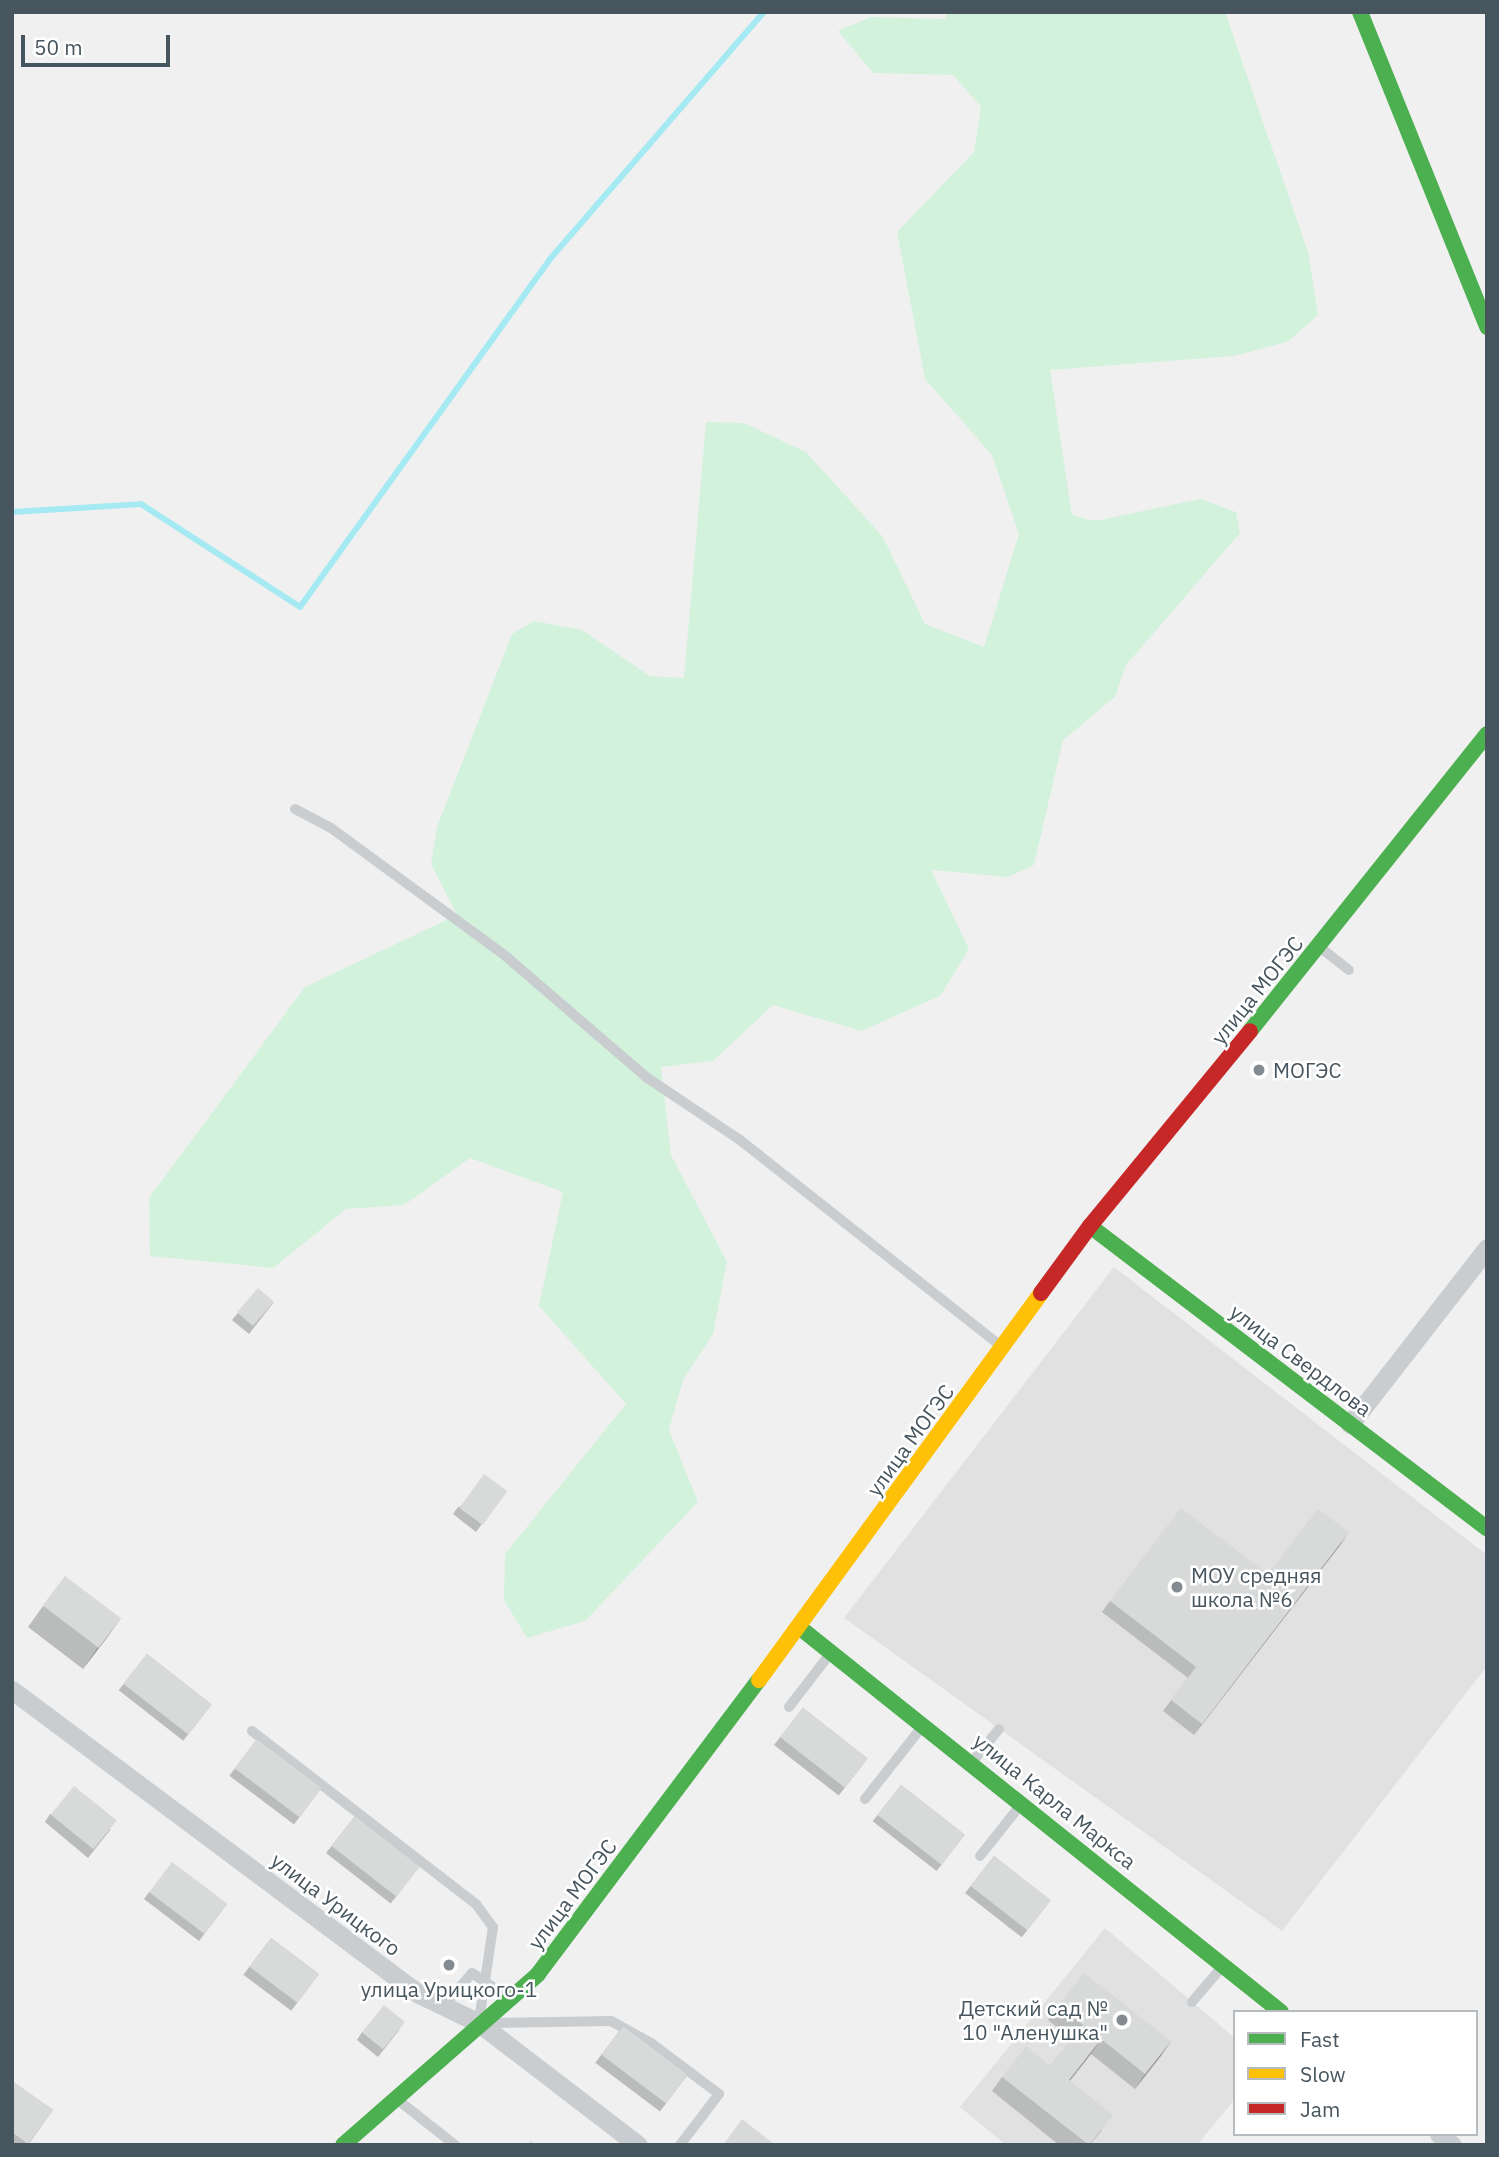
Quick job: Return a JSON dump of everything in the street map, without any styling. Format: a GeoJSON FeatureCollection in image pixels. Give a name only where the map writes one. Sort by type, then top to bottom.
{"type":"FeatureCollection","features":[{"type":"Feature","properties":{"kind":"street"},"geometry":{"type":"LineString","coordinates":[[1360,12],[1487,327]]}},
{"type":"Feature","properties":{"kind":"street","name":"улица МОГЭС"},"geometry":{"type":"LineString","coordinates":[[342,2145],[479,2023],[538,1975],[799,1627],[1090,1226],[1319,947],[1487,734]]}},
{"type":"Feature","properties":{"kind":"street","name":"улица Свердлова"},"geometry":{"type":"LineString","coordinates":[[1090,1226],[1487,1528]]}},
{"type":"Feature","properties":{"kind":"street"},"geometry":{"type":"LineString","coordinates":[[1350,1424],[1487,1248]]}},
{"type":"Feature","properties":{"kind":"street","name":"улица Карла Маркса"},"geometry":{"type":"LineString","coordinates":[[799,1627],[1279,2010]]}},
{"type":"Feature","properties":{"kind":"street","name":"улица Урицкого"},"geometry":{"type":"LineString","coordinates":[[12,1690],[419,1994],[479,2023],[638,2145]]}},
{"type":"Feature","properties":{"kind":"lane"},"geometry":{"type":"LineString","coordinates":[[295,809],[331,828],[502,953],[646,1077],[740,1140],[1003,1348]]}},
{"type":"Feature","properties":{"kind":"lane"},"geometry":{"type":"LineString","coordinates":[[1319,947],[1349,970]]}},
{"type":"Feature","properties":{"kind":"lane"},"geometry":{"type":"LineString","coordinates":[[789,1707],[831,1651]]}},
{"type":"Feature","properties":{"kind":"lane"},"geometry":{"type":"LineString","coordinates":[[865,1799],[923,1725]]}},
{"type":"Feature","properties":{"kind":"lane"},"geometry":{"type":"LineString","coordinates":[[971,1764],[999,1729]]}},
{"type":"Feature","properties":{"kind":"lane"},"geometry":{"type":"LineString","coordinates":[[252,1731],[476,1904],[493,1927],[479,2023],[611,2021],[651,2043],[719,2094],[680,2145]]}},
{"type":"Feature","properties":{"kind":"lane"},"geometry":{"type":"LineString","coordinates":[[980,1856],[1022,1804]]}},
{"type":"Feature","properties":{"kind":"lane"},"geometry":{"type":"LineString","coordinates":[[1192,2002],[1223,1965]]}},
{"type":"Feature","properties":{"kind":"lane"},"geometry":{"type":"LineString","coordinates":[[444,2006],[472,1973],[509,1998]]}},
{"type":"Feature","properties":{"kind":"lane"},"geometry":{"type":"LineString","coordinates":[[397,2098],[455,2145]]}},
{"type":"Feature","properties":{"kind":"shaded area","name":"МОУ средняя школа №6"},"geometry":{"type":"Polygon","coordinates":[[[1114,1267],[1487,1555],[1487,1666],[1282,1931],[844,1618],[1114,1267]]]}},
{"type":"Feature","properties":{"kind":"shaded area","name":"Детский сад № 10 \"Аленушка\""},"geometry":{"type":"Polygon","coordinates":[[[1105,1928],[1233,2036],[1233,2101],[1197,2145],[1006,2145],[960,2107],[1105,1928]]]}},
{"type":"Feature","properties":{"kind":"green space"},"geometry":{"type":"Polygon","coordinates":[[[947,12],[1225,12],[1308,252],[1318,315],[1287,342],[1234,356],[1050,370],[1072,515],[1095,521],[1200,499],[1236,512],[1240,533],[1126,665],[1115,697],[1063,740],[1034,865],[1008,877],[931,870],[969,949],[940,996],[861,1031],[773,1005],[713,1061],[661,1067],[671,1155],[727,1262],[713,1334],[683,1380],[669,1430],[698,1502],[585,1621],[527,1638],[504,1600],[505,1554],[626,1404],[539,1306],[563,1192],[470,1158],[404,1205],[346,1209],[273,1268],[150,1256],[149,1198],[305,987],[457,915],[431,864],[437,827],[512,634],[534,621],[582,630],[650,676],[684,678],[706,422],[744,423],[806,452],[883,537],[925,624],[984,647],[1019,534],[992,455],[925,379],[897,232],[974,152],[981,107],[953,75],[873,73],[838,31],[871,17],[945,19],[947,12]]]}},
{"type":"Feature","properties":{"kind":"building"},"geometry":{"type":"Polygon","coordinates":[[[258,1288],[274,1302],[253,1326],[237,1312],[258,1288]]]}},
{"type":"Feature","properties":{"kind":"building"},"geometry":{"type":"Polygon","coordinates":[[[484,1474],[507,1491],[483,1525],[459,1508],[484,1474]]]}},
{"type":"Feature","properties":{"kind":"building"},"geometry":{"type":"Polygon","coordinates":[[[1181,1508],[1268,1574],[1318,1509],[1349,1532],[1202,1724],[1171,1700],[1196,1667],[1110,1601],[1181,1508]]]}},
{"type":"Feature","properties":{"kind":"building"},"geometry":{"type":"Polygon","coordinates":[[[65,1576],[121,1618],[99,1648],[43,1606],[65,1576]]]}},
{"type":"Feature","properties":{"kind":"building"},"geometry":{"type":"Polygon","coordinates":[[[147,1654],[212,1704],[188,1734],[124,1684],[147,1654]]]}},
{"type":"Feature","properties":{"kind":"building"},"geometry":{"type":"Polygon","coordinates":[[[803,1708],[868,1758],[845,1788],[780,1737],[803,1708]]]}},
{"type":"Feature","properties":{"kind":"building"},"geometry":{"type":"Polygon","coordinates":[[[257,1739],[322,1788],[299,1817],[235,1769],[257,1739]]]}},
{"type":"Feature","properties":{"kind":"building"},"geometry":{"type":"Polygon","coordinates":[[[901,1785],[965,1835],[941,1865],[878,1815],[901,1785]]]}},
{"type":"Feature","properties":{"kind":"building"},"geometry":{"type":"Polygon","coordinates":[[[74,1786],[117,1821],[93,1849],[51,1815],[74,1786]]]}},
{"type":"Feature","properties":{"kind":"building"},"geometry":{"type":"Polygon","coordinates":[[[355,1816],[420,1866],[396,1896],[332,1846],[355,1816]]]}},
{"type":"Feature","properties":{"kind":"building"},"geometry":{"type":"Polygon","coordinates":[[[994,1856],[1051,1900],[1027,1930],[971,1886],[994,1856]]]}},
{"type":"Feature","properties":{"kind":"building"},"geometry":{"type":"Polygon","coordinates":[[[172,1862],[227,1904],[204,1934],[149,1892],[172,1862]]]}},
{"type":"Feature","properties":{"kind":"building"},"geometry":{"type":"Polygon","coordinates":[[[271,1938],[319,1974],[297,2003],[249,1967],[271,1938]]]}},
{"type":"Feature","properties":{"kind":"building"},"geometry":{"type":"Polygon","coordinates":[[[1084,1973],[1171,2041],[1145,2074],[1101,2039],[1069,2080],[1113,2115],[1089,2145],[1002,2077],[1026,2046],[1050,2066],[1083,2025],[1058,2005],[1084,1973]]]}},
{"type":"Feature","properties":{"kind":"building"},"geometry":{"type":"Polygon","coordinates":[[[384,2005],[405,2022],[383,2049],[362,2032],[384,2005]]]}},
{"type":"Feature","properties":{"kind":"building"},"geometry":{"type":"Polygon","coordinates":[[[623,2026],[688,2075],[666,2103],[601,2055],[623,2026]]]}},
{"type":"Feature","properties":{"kind":"building"},"geometry":{"type":"Polygon","coordinates":[[[12,2081],[53,2110],[28,2144],[12,2132],[12,2081]]]}},
{"type":"Feature","properties":{"kind":"building"},"geometry":{"type":"Polygon","coordinates":[[[742,2119],[775,2145],[723,2145],[742,2119]]]}},
{"type":"Feature","properties":{"kind":"waterway"},"geometry":{"type":"LineString","coordinates":[[12,512],[141,504],[300,607],[550,259],[764,12]]}},
{"type":"Feature","properties":{"kind":"traffic: fast"},"geometry":{"type":"LineString","coordinates":[[1360,12],[1487,327]]}},
{"type":"Feature","properties":{"kind":"traffic: fast"},"geometry":{"type":"LineString","coordinates":[[1250,1031],[1487,734]]}},
{"type":"Feature","properties":{"kind":"traffic: fast"},"geometry":{"type":"LineString","coordinates":[[1090,1226],[1487,1528]]}},
{"type":"Feature","properties":{"kind":"traffic: fast"},"geometry":{"type":"LineString","coordinates":[[799,1627],[1278,2010]]}},
{"type":"Feature","properties":{"kind":"traffic: fast"},"geometry":{"type":"LineString","coordinates":[[343,2145],[538,1974],[759,1680]]}},
{"type":"Feature","properties":{"kind":"traffic: slow"},"geometry":{"type":"LineString","coordinates":[[759,1680],[1041,1293]]}},
{"type":"Feature","properties":{"kind":"traffic: jam"},"geometry":{"type":"LineString","coordinates":[[1041,1293],[1090,1226],[1250,1031]]}},
{"type":"Feature","properties":{"kind":"place","name":"МОГЭС"},"geometry":{"type":"Point","coordinates":[1259,1070]}},
{"type":"Feature","properties":{"kind":"place","name":"МОУ средняя школа №6"},"geometry":{"type":"Point","coordinates":[1177,1587]}},
{"type":"Feature","properties":{"kind":"place","name":"улица Урицкого-1"},"geometry":{"type":"Point","coordinates":[449,1965]}},
{"type":"Feature","properties":{"kind":"place","name":"Детский сад № 10 \"Аленушка\""},"geometry":{"type":"Point","coordinates":[1122,2020]}}]}
